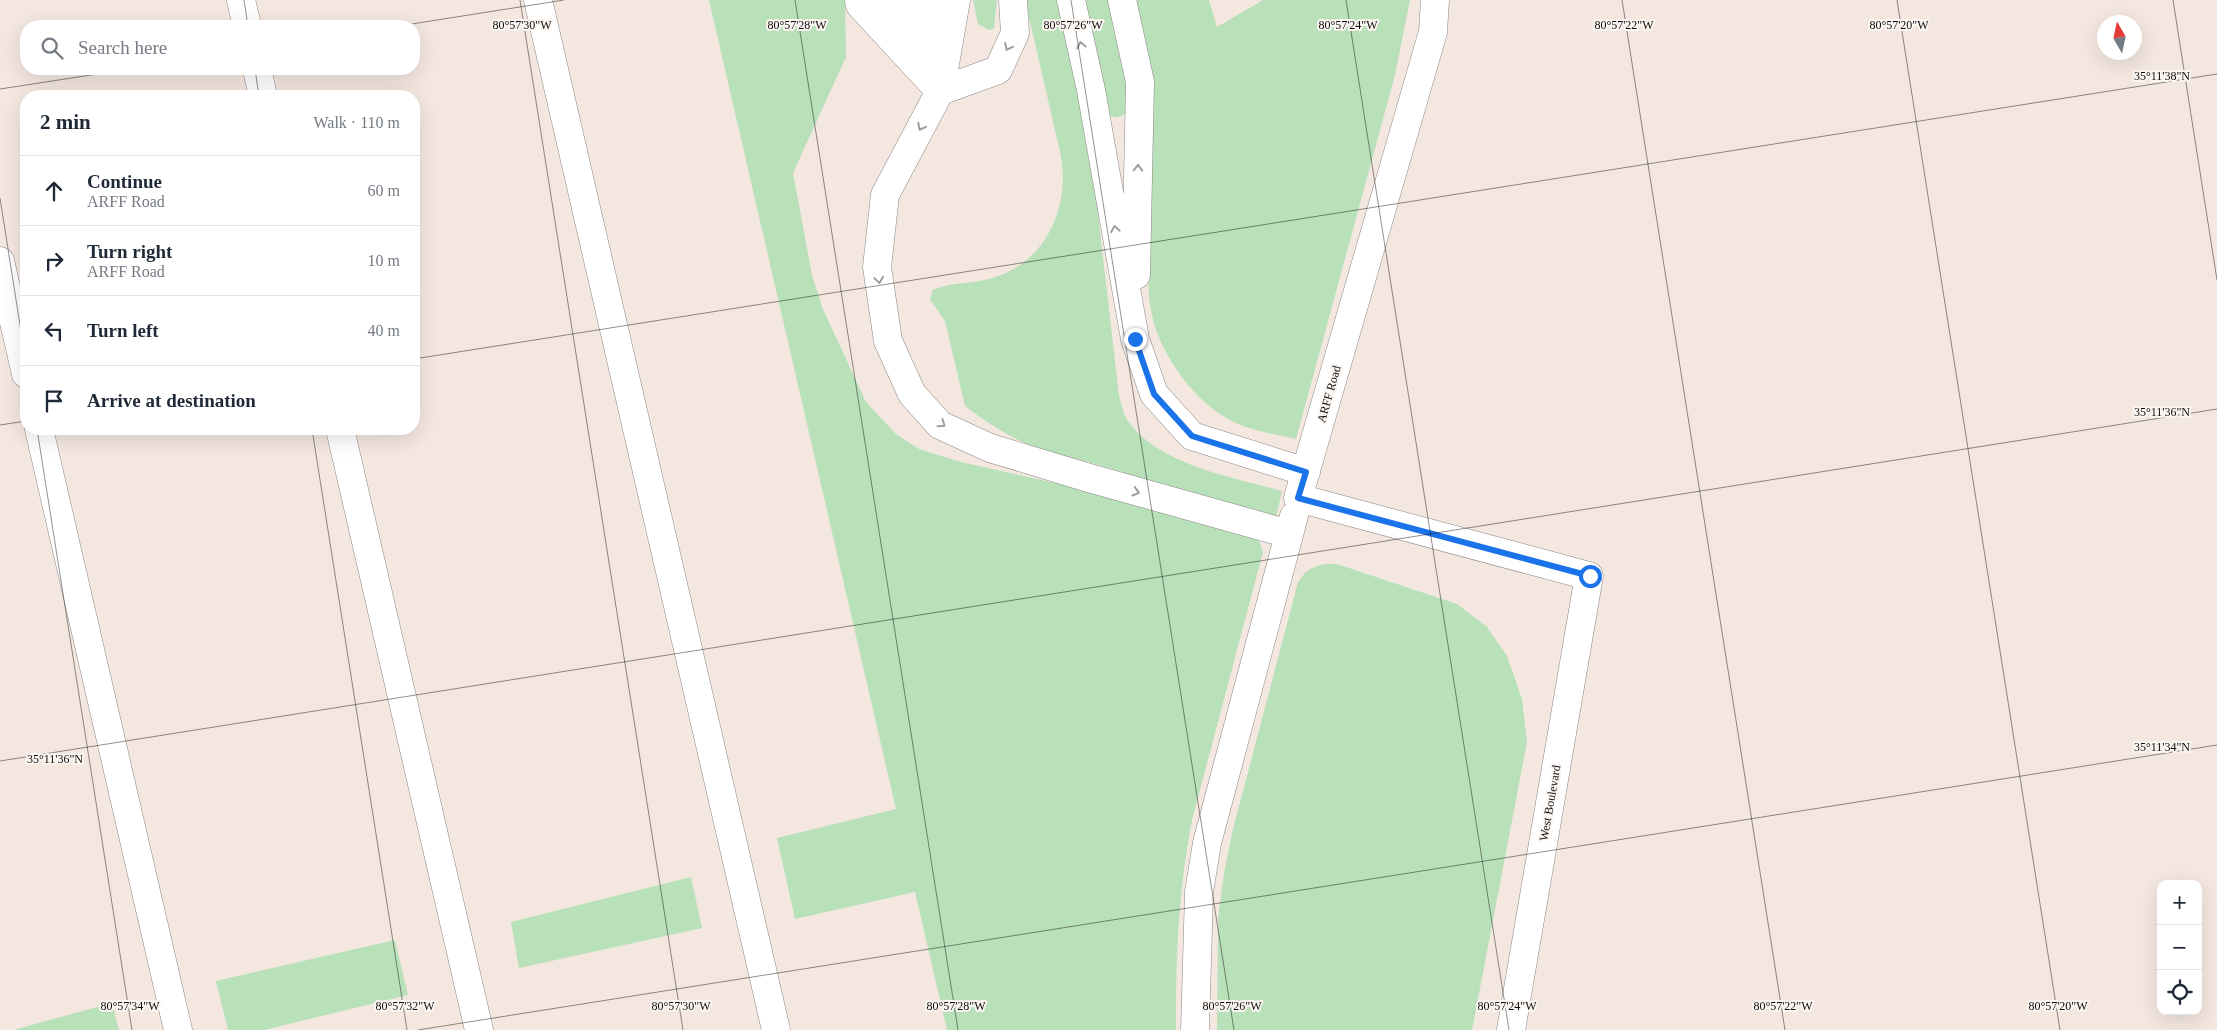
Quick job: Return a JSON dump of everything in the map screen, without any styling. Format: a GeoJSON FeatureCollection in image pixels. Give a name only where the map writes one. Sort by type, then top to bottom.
{"type":"FeatureCollection","features":[{"type":"Feature","properties":{"kind":"street"},"geometry":{"type":"LineString","coordinates":[[241,0],[246,20]]}},
{"type":"Feature","properties":{"kind":"street"},"geometry":{"type":"LineString","coordinates":[[538,0],[776,1030]]}},
{"type":"Feature","properties":{"kind":"street"},"geometry":{"type":"LineString","coordinates":[[859,0],[860,5],[940,91]]}},
{"type":"Feature","properties":{"kind":"street"},"geometry":{"type":"LineString","coordinates":[[886,0],[940,91]]}},
{"type":"Feature","properties":{"kind":"street"},"geometry":{"type":"LineString","coordinates":[[911,0],[940,91]]}},
{"type":"Feature","properties":{"kind":"street"},"geometry":{"type":"LineString","coordinates":[[934,0],[940,91]]}},
{"type":"Feature","properties":{"kind":"street"},"geometry":{"type":"LineString","coordinates":[[956,0],[940,91],[885,195],[877,267],[888,340],[912,394],[940,425],[990,448],[1088,478],[1289,534]]}},
{"type":"Feature","properties":{"kind":"street"},"geometry":{"type":"LineString","coordinates":[[940,91],[998,70],[1015,34],[1013,0]]}},
{"type":"Feature","properties":{"kind":"street"},"geometry":{"type":"LineString","coordinates":[[1071,0],[1091,90],[1135,339],[1154,394],[1192,436],[1306,472]]}},
{"type":"Feature","properties":{"kind":"street"},"geometry":{"type":"LineString","coordinates":[[1122,0],[1140,82],[1135,339]]}},
{"type":"Feature","properties":{"kind":"street","name":"ARFF Road"},"geometry":{"type":"LineString","coordinates":[[1195,1030],[1199,902],[1207,843],[1298,498],[1433,32],[1435,0]]}},
{"type":"Feature","properties":{"kind":"street"},"geometry":{"type":"LineString","coordinates":[[258,75],[262,90]]}},
{"type":"Feature","properties":{"kind":"street"},"geometry":{"type":"LineString","coordinates":[[0,261],[20,348]]}},
{"type":"Feature","properties":{"kind":"street"},"geometry":{"type":"LineString","coordinates":[[40,435],[178,1030]]}},
{"type":"Feature","properties":{"kind":"street"},"geometry":{"type":"LineString","coordinates":[[341,435],[479,1030]]}},
{"type":"Feature","properties":{"kind":"street","name":"West Boulevard"},"geometry":{"type":"LineString","coordinates":[[1298,498],[1590,576],[1511,1030]]}},
{"type":"Feature","properties":{"kind":"shaded area"},"geometry":{"type":"Polygon","coordinates":[[[0,0],[2217,0],[2217,1030],[0,1030],[0,0]]]}},
{"type":"Feature","properties":{"kind":"green space"},"geometry":{"type":"Polygon","coordinates":[[[709,0],[845,0],[846,57],[793,173],[812,275],[822,307],[866,402],[896,434],[919,449],[961,462],[1059,484],[1258,538],[1263,552],[1192,820],[1187,847],[1179,925],[1176,1030],[947,1030],[915,892],[795,919],[777,838],[896,809],[709,0]]]}},
{"type":"Feature","properties":{"kind":"green space"},"geometry":{"type":"Polygon","coordinates":[[[973,0],[997,0],[994,28],[989,30],[978,24],[973,0]]]}},
{"type":"Feature","properties":{"kind":"green space"},"geometry":{"type":"Polygon","coordinates":[[[1025,0],[1062,0],[1085,101],[1119,396],[1126,418],[1139,434],[1156,447],[1176,458],[1219,474],[1282,491],[1276,518],[1123,476],[1123,472],[1074,458],[1072,463],[1016,439],[965,406],[945,321],[930,299],[933,290],[989,279],[1009,272],[1025,261],[1039,248],[1049,232],[1057,215],[1061,196],[1063,176],[1061,156],[1025,0]]]}},
{"type":"Feature","properties":{"kind":"green space"},"geometry":{"type":"Polygon","coordinates":[[[1079,0],[1109,0],[1126,82],[1127,113],[1118,118],[1108,116],[1079,0]]]}},
{"type":"Feature","properties":{"kind":"green space"},"geometry":{"type":"Polygon","coordinates":[[[1134,0],[1209,0],[1217,27],[1263,0],[1410,0],[1395,75],[1296,439],[1243,426],[1214,410],[1200,398],[1177,370],[1160,340],[1154,324],[1149,297],[1134,0]]]}},
{"type":"Feature","properties":{"kind":"green space"},"geometry":{"type":"Polygon","coordinates":[[[1326,564],[1337,564],[1457,604],[1487,627],[1507,656],[1522,699],[1527,742],[1472,1030],[1217,1030],[1218,919],[1232,833],[1298,582],[1310,569],[1326,564]]]}},
{"type":"Feature","properties":{"kind":"green space"},"geometry":{"type":"Polygon","coordinates":[[[691,877],[702,928],[519,968],[511,922],[691,877]]]}},
{"type":"Feature","properties":{"kind":"green space"},"geometry":{"type":"Polygon","coordinates":[[[395,940],[408,995],[264,1030],[228,1030],[216,981],[395,940]]]}},
{"type":"Feature","properties":{"kind":"green space"},"geometry":{"type":"Polygon","coordinates":[[[112,1003],[119,1030],[17,1030],[17,1029],[112,1003]]]}},
{"type":"Feature","properties":{"kind":"route"},"geometry":{"type":"LineString","coordinates":[[1135,339],[1154,394],[1192,436],[1306,472],[1298,498],[1590,576]]}}]}
